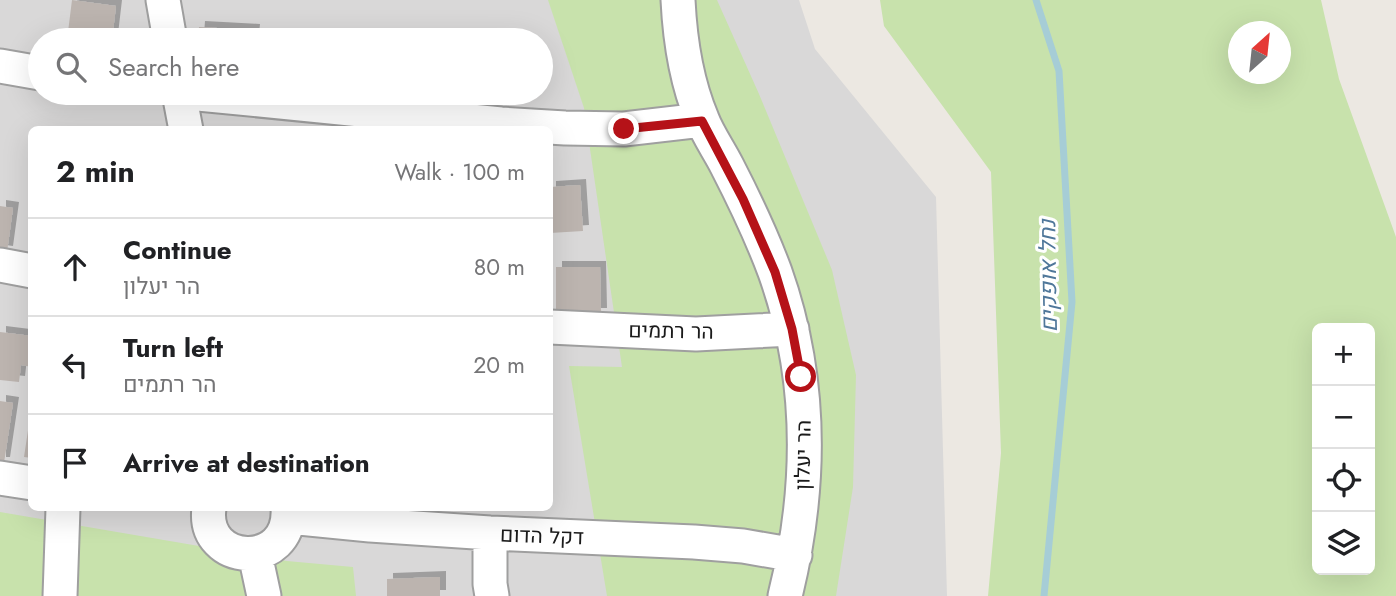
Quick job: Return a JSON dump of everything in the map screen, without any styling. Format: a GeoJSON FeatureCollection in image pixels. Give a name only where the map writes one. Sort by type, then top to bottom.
{"type":"FeatureCollection","features":[{"type":"Feature","properties":{"kind":"street"},"geometry":{"type":"LineString","coordinates":[[163,0],[168,28]]}},
{"type":"Feature","properties":{"kind":"street","name":"הר יעלון"},"geometry":{"type":"LineString","coordinates":[[678,0],[686,72],[702,121],[743,199],[775,272],[792,329],[801,377],[805,427],[804,484],[795,555],[785,596]]}},
{"type":"Feature","properties":{"kind":"street"},"geometry":{"type":"LineString","coordinates":[[0,66],[28,71]]}},
{"type":"Feature","properties":{"kind":"street"},"geometry":{"type":"LineString","coordinates":[[181,105],[185,126]]}},
{"type":"Feature","properties":{"kind":"street"},"geometry":{"type":"LineString","coordinates":[[309,105],[533,126]]}},
{"type":"Feature","properties":{"kind":"street"},"geometry":{"type":"LineString","coordinates":[[553,127],[624,129],[702,121]]}},
{"type":"Feature","properties":{"kind":"street"},"geometry":{"type":"LineString","coordinates":[[0,265],[28,270]]}},
{"type":"Feature","properties":{"kind":"street","name":"הר רתמים"},"geometry":{"type":"LineString","coordinates":[[553,327],[696,334],[792,329]]}},
{"type":"Feature","properties":{"kind":"street"},"geometry":{"type":"LineString","coordinates":[[0,478],[28,482]]}},
{"type":"Feature","properties":{"kind":"street"},"geometry":{"type":"LineString","coordinates":[[60,596],[63,511]]}},
{"type":"Feature","properties":{"kind":"street"},"geometry":{"type":"LineString","coordinates":[[202,511],[221,544],[243,554],[268,550],[278,541],[286,530],[289,512]]}},
{"type":"Feature","properties":{"kind":"street","name":"דקל הדום"},"geometry":{"type":"LineString","coordinates":[[289,512],[370,525],[694,542],[743,546],[795,555]]}},
{"type":"Feature","properties":{"kind":"street"},"geometry":{"type":"LineString","coordinates":[[490,533],[492,596]]}},
{"type":"Feature","properties":{"kind":"street"},"geometry":{"type":"LineString","coordinates":[[255,554],[264,596]]}},
{"type":"Feature","properties":{"kind":"shaded area"},"geometry":{"type":"Polygon","coordinates":[[[0,0],[799,0],[815,49],[936,197],[947,596],[0,596],[0,0]]]}},
{"type":"Feature","properties":{"kind":"green space"},"geometry":{"type":"Polygon","coordinates":[[[548,0],[717,0],[832,270],[856,375],[853,487],[836,596],[607,596],[569,366],[622,367],[584,108],[548,0]]]}},
{"type":"Feature","properties":{"kind":"green space"},"geometry":{"type":"Polygon","coordinates":[[[880,0],[1321,0],[1339,79],[1396,237],[1396,596],[988,596],[1001,453],[991,172],[884,26],[880,0]]]}},
{"type":"Feature","properties":{"kind":"green space"},"geometry":{"type":"Polygon","coordinates":[[[0,512],[287,561],[353,567],[356,596],[0,596],[0,512]]]}},
{"type":"Feature","properties":{"kind":"building"},"geometry":{"type":"Polygon","coordinates":[[[72,0],[116,6],[113,28],[68,28],[72,0]]]}},
{"type":"Feature","properties":{"kind":"building"},"geometry":{"type":"Polygon","coordinates":[[[580,185],[583,231],[553,233],[553,187],[580,185]]]}},
{"type":"Feature","properties":{"kind":"building"},"geometry":{"type":"Polygon","coordinates":[[[0,206],[13,208],[7,252],[0,251],[0,206]]]}},
{"type":"Feature","properties":{"kind":"building"},"geometry":{"type":"Polygon","coordinates":[[[556,267],[600,267],[601,314],[556,314],[556,267]]]}},
{"type":"Feature","properties":{"kind":"building"},"geometry":{"type":"Polygon","coordinates":[[[0,332],[28,336],[28,366],[21,365],[19,382],[0,380],[0,332]]]}},
{"type":"Feature","properties":{"kind":"building"},"geometry":{"type":"Polygon","coordinates":[[[0,401],[13,403],[4,463],[0,463],[0,401]]]}},
{"type":"Feature","properties":{"kind":"building"},"geometry":{"type":"Polygon","coordinates":[[[28,430],[28,458],[24,457],[28,430]]]}},
{"type":"Feature","properties":{"kind":"building"},"geometry":{"type":"Polygon","coordinates":[[[440,577],[440,596],[387,596],[387,579],[440,577]]]}},
{"type":"Feature","properties":{"kind":"waterway","name":"נחל אופקים"},"geometry":{"type":"LineString","coordinates":[[1036,0],[1059,71],[1072,302],[1044,596]]}},
{"type":"Feature","properties":{"kind":"route"},"geometry":{"type":"LineString","coordinates":[[624,129],[702,121],[743,199],[775,272],[792,329],[801,377]]}}]}
